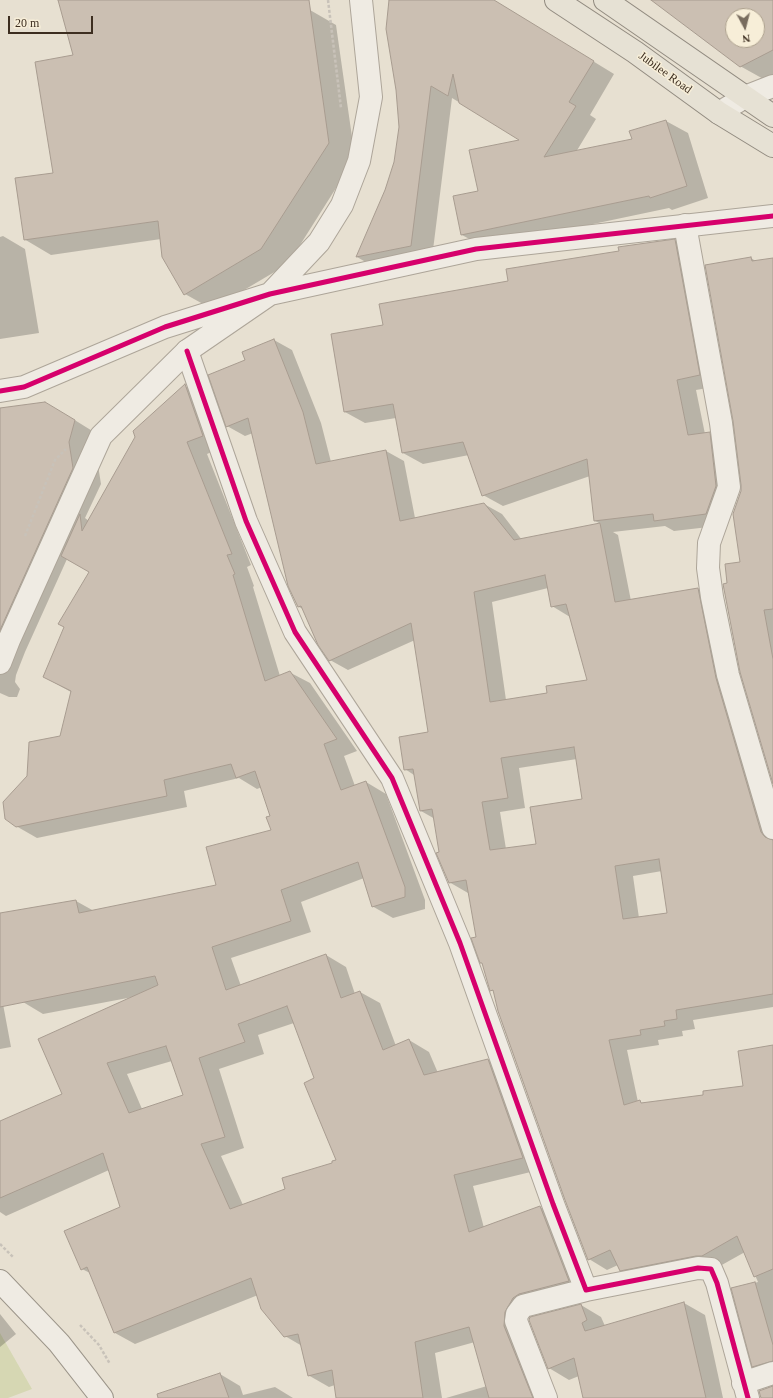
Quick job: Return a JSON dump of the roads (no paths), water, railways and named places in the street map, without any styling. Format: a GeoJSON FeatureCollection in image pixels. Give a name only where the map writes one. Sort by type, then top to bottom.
{"type":"FeatureCollection","features":[{"type":"Feature","properties":{"kind":"main road","name":"Jubilee Road"},"geometry":{"type":"LineString","coordinates":[[556,0],[635,52],[719,113],[773,146]]}},
{"type":"Feature","properties":{"kind":"main road"},"geometry":{"type":"LineString","coordinates":[[605,0],[773,116]]}},
{"type":"Feature","properties":{"kind":"street"},"geometry":{"type":"LineString","coordinates":[[0,663],[8,640],[101,436],[187,351],[270,294],[319,242],[342,205],[359,161],[371,97],[361,0]]}},
{"type":"Feature","properties":{"kind":"street"},"geometry":{"type":"LineString","coordinates":[[719,113],[745,97],[773,86]]}},
{"type":"Feature","properties":{"kind":"street"},"geometry":{"type":"LineString","coordinates":[[0,392],[24,387],[165,326],[270,294],[476,249],[773,216]]}},
{"type":"Feature","properties":{"kind":"street"},"geometry":{"type":"LineString","coordinates":[[685,225],[721,423],[729,487],[709,543],[708,568],[712,597],[728,675],[773,828]]}},
{"type":"Feature","properties":{"kind":"street"},"geometry":{"type":"LineString","coordinates":[[187,351],[246,521],[295,632],[392,778],[460,943],[553,1204],[586,1290]]}},
{"type":"Feature","properties":{"kind":"street"},"geometry":{"type":"LineString","coordinates":[[546,1398],[516,1321],[516,1314],[523,1306],[586,1290],[698,1268],[711,1269],[746,1391],[773,1373]]}},
{"type":"Feature","properties":{"kind":"street"},"geometry":{"type":"LineString","coordinates":[[0,1281],[59,1344],[102,1398]]}}]}
